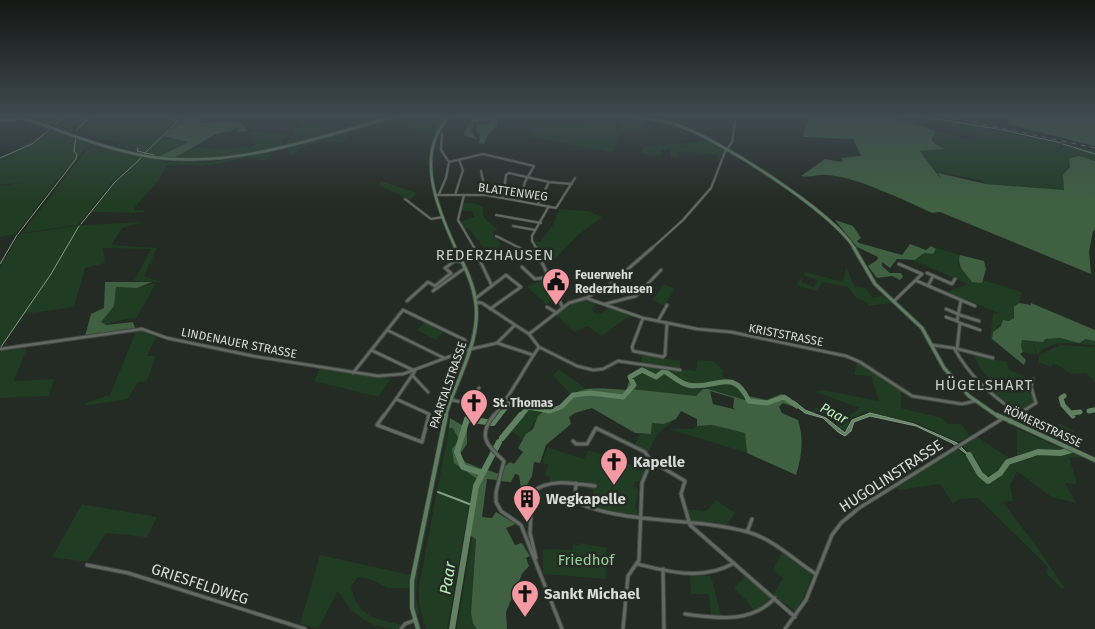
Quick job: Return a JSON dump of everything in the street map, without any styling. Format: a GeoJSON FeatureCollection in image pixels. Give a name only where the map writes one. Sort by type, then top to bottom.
{"type":"FeatureCollection","features":[{"type":"Feature","properties":{"kind":"main road"},"geometry":{"type":"LineString","coordinates":[[111,145],[132,152],[164,158],[212,160],[282,149],[293,145]]}},
{"type":"Feature","properties":{"kind":"main road","name":"PAARTALSTRASSE"},"geometry":{"type":"LineString","coordinates":[[418,629],[415,620],[412,581],[444,421],[472,348],[476,325],[476,300],[465,268],[443,217],[430,166],[434,145]]}},
{"type":"Feature","properties":{"kind":"main road","name":"RÖMERSTRASSE"},"geometry":{"type":"LineString","coordinates":[[722,145],[834,223],[854,247],[875,284],[922,328],[954,381],[975,402],[1002,419],[1095,460]]}},
{"type":"Feature","properties":{"kind":"street"},"geometry":{"type":"LineString","coordinates":[[437,194],[446,178],[449,162],[441,150],[441,145]]}},
{"type":"Feature","properties":{"kind":"street"},"geometry":{"type":"LineString","coordinates":[[528,334],[562,307],[586,298],[612,284],[671,232],[711,188],[727,148]]}},
{"type":"Feature","properties":{"kind":"street"},"geometry":{"type":"LineString","coordinates":[[432,150],[441,150]]}},
{"type":"Feature","properties":{"kind":"street"},"geometry":{"type":"LineString","coordinates":[[449,162],[483,154],[534,166],[520,201]]}},
{"type":"Feature","properties":{"kind":"street"},"geometry":{"type":"LineString","coordinates":[[455,195],[463,170],[460,160]]}},
{"type":"Feature","properties":{"kind":"street"},"geometry":{"type":"LineString","coordinates":[[481,172],[486,195]]}},
{"type":"Feature","properties":{"kind":"street"},"geometry":{"type":"LineString","coordinates":[[502,198],[506,174],[511,173],[549,182],[572,184],[575,178]]}},
{"type":"Feature","properties":{"kind":"street"},"geometry":{"type":"LineString","coordinates":[[538,204],[549,182]]}},
{"type":"Feature","properties":{"kind":"street","name":"BLATTENWEG"},"geometry":{"type":"LineString","coordinates":[[437,194],[486,195],[559,206],[572,184]]}},
{"type":"Feature","properties":{"kind":"street"},"geometry":{"type":"LineString","coordinates":[[464,195],[458,220],[476,250],[492,286]]}},
{"type":"Feature","properties":{"kind":"street"},"geometry":{"type":"LineString","coordinates":[[405,198],[431,219],[443,217]]}},
{"type":"Feature","properties":{"kind":"street"},"geometry":{"type":"LineString","coordinates":[[536,254],[540,252],[531,239],[549,206]]}},
{"type":"Feature","properties":{"kind":"street"},"geometry":{"type":"LineString","coordinates":[[496,215],[541,223]]}},
{"type":"Feature","properties":{"kind":"street"},"geometry":{"type":"LineString","coordinates":[[513,226],[535,230]]}},
{"type":"Feature","properties":{"kind":"street"},"geometry":{"type":"LineString","coordinates":[[496,236],[516,247],[536,254],[550,277],[562,307]]}},
{"type":"Feature","properties":{"kind":"street"},"geometry":{"type":"LineString","coordinates":[[408,301],[428,282],[435,286],[451,272],[445,268],[455,261],[457,263],[462,262]]}},
{"type":"Feature","properties":{"kind":"street"},"geometry":{"type":"LineString","coordinates":[[894,301],[917,281],[922,274],[899,264]]}},
{"type":"Feature","properties":{"kind":"street"},"geometry":{"type":"LineString","coordinates":[[433,291],[465,268]]}},
{"type":"Feature","properties":{"kind":"street"},"geometry":{"type":"LineString","coordinates":[[522,268],[535,279],[550,277]]}},
{"type":"Feature","properties":{"kind":"street"},"geometry":{"type":"LineString","coordinates":[[603,305],[636,296],[661,270]]}},
{"type":"Feature","properties":{"kind":"street"},"geometry":{"type":"LineString","coordinates":[[927,273],[954,285],[955,279]]}},
{"type":"Feature","properties":{"kind":"street"},"geometry":{"type":"LineString","coordinates":[[490,309],[520,287],[508,275],[476,300],[528,334],[539,347],[571,362],[596,370],[605,370],[618,361],[680,370]]}},
{"type":"Feature","properties":{"kind":"street"},"geometry":{"type":"LineString","coordinates":[[928,286],[934,276]]}},
{"type":"Feature","properties":{"kind":"street"},"geometry":{"type":"LineString","coordinates":[[917,281],[975,306]]}},
{"type":"Feature","properties":{"kind":"street","name":"KRISTSTRASSE"},"geometry":{"type":"LineString","coordinates":[[586,298],[643,318],[706,331],[731,332],[846,356],[860,362],[912,396],[962,404],[975,402]]}},
{"type":"Feature","properties":{"kind":"street"},"geometry":{"type":"LineString","coordinates":[[961,300],[956,348],[964,367],[985,392],[1017,413]]}},
{"type":"Feature","properties":{"kind":"street"},"geometry":{"type":"LineString","coordinates":[[658,321],[667,305]]}},
{"type":"Feature","properties":{"kind":"street"},"geometry":{"type":"LineString","coordinates":[[547,306],[556,313]]}},
{"type":"Feature","properties":{"kind":"street"},"geometry":{"type":"LineString","coordinates":[[946,309],[979,322]]}},
{"type":"Feature","properties":{"kind":"street"},"geometry":{"type":"LineString","coordinates":[[352,373],[403,310],[465,340],[467,350]]}},
{"type":"Feature","properties":{"kind":"street"},"geometry":{"type":"LineString","coordinates":[[643,318],[632,347],[633,351],[638,353],[663,357],[665,355],[667,323]]}},
{"type":"Feature","properties":{"kind":"street"},"geometry":{"type":"LineString","coordinates":[[946,318],[980,330]]}},
{"type":"Feature","properties":{"kind":"street"},"geometry":{"type":"LineString","coordinates":[[515,325],[497,343],[533,355]]}},
{"type":"Feature","properties":{"kind":"street","name":"LINDENAUER STRASSE"},"geometry":{"type":"LineString","coordinates":[[0,349],[136,328],[167,338],[248,355],[352,373],[388,376],[415,371],[472,348],[497,343]]}},
{"type":"Feature","properties":{"kind":"street"},"geometry":{"type":"LineString","coordinates":[[387,330],[445,358]]}},
{"type":"Feature","properties":{"kind":"street"},"geometry":{"type":"LineString","coordinates":[[932,345],[956,348],[993,358]]}},
{"type":"Feature","properties":{"kind":"street"},"geometry":{"type":"LineString","coordinates":[[539,347],[512,393],[487,424],[485,440],[490,449],[504,461],[496,492],[496,502],[501,511],[521,525],[562,629]]}},
{"type":"Feature","properties":{"kind":"street"},"geometry":{"type":"LineString","coordinates":[[371,350],[415,371],[395,399],[377,425],[422,442],[429,414],[395,399]]}},
{"type":"Feature","properties":{"kind":"street"},"geometry":{"type":"LineString","coordinates":[[412,375],[428,392]]}},
{"type":"Feature","properties":{"kind":"street"},"geometry":{"type":"LineString","coordinates":[[1010,422],[1017,413],[1036,403],[1031,387],[1033,379]]}},
{"type":"Feature","properties":{"kind":"street"},"geometry":{"type":"LineString","coordinates":[[451,400],[468,403],[479,388]]}},
{"type":"Feature","properties":{"kind":"street","name":"HUGOLINSTRASSE"},"geometry":{"type":"LineString","coordinates":[[785,629],[806,600],[826,545],[841,523],[859,508],[1002,419]]}},
{"type":"Feature","properties":{"kind":"street"},"geometry":{"type":"LineString","coordinates":[[573,441],[576,444],[586,444],[596,428],[645,452],[651,461],[684,481],[681,494],[690,525],[795,617]]}},
{"type":"Feature","properties":{"kind":"street"},"geometry":{"type":"LineString","coordinates":[[623,629],[628,576],[637,564],[639,554],[639,518],[642,483],[651,461]]}},
{"type":"Feature","properties":{"kind":"street"},"geometry":{"type":"LineString","coordinates":[[537,565],[530,533],[532,492],[544,485],[576,483],[595,486]]}},
{"type":"Feature","properties":{"kind":"street"},"geometry":{"type":"LineString","coordinates":[[576,483],[575,502],[599,512],[747,532],[816,574]]}},
{"type":"Feature","properties":{"kind":"street"},"geometry":{"type":"LineString","coordinates":[[747,532],[752,519]]}},
{"type":"Feature","properties":{"kind":"street"},"geometry":{"type":"LineString","coordinates":[[637,564],[663,570],[705,574],[717,572],[734,563]]}},
{"type":"Feature","properties":{"kind":"street","name":"GRIESFELDWEG"},"geometry":{"type":"LineString","coordinates":[[87,565],[128,573],[305,629]]}},
{"type":"Feature","properties":{"kind":"street"},"geometry":{"type":"LineString","coordinates":[[663,570],[664,629]]}},
{"type":"Feature","properties":{"kind":"street"},"geometry":{"type":"LineString","coordinates":[[685,614],[724,618],[750,614],[762,611],[775,598]]}},
{"type":"Feature","properties":{"kind":"street"},"geometry":{"type":"LineString","coordinates":[[401,629],[405,624],[415,620]]}},
{"type":"Feature","properties":{"kind":"green space"},"geometry":{"type":"Polygon","coordinates":[[[23,145],[105,145],[164,158],[166,162],[205,163],[270,153],[273,155],[264,160],[245,158],[210,165],[167,165],[159,180],[135,207],[135,210],[144,210],[144,213],[93,212],[82,224],[114,183],[140,158],[112,182],[78,225],[22,233],[88,148],[100,147],[81,148],[86,148],[58,179],[16,234],[0,237],[0,186],[26,182],[0,185],[0,160],[16,156],[0,159],[0,157],[23,145]]]}},
{"type":"Feature","properties":{"kind":"green space"},"geometry":{"type":"Polygon","coordinates":[[[117,145],[181,145],[158,157],[117,145]]]}},
{"type":"Feature","properties":{"kind":"green space"},"geometry":{"type":"Polygon","coordinates":[[[252,145],[285,146],[230,156],[174,158],[194,147],[226,150],[252,145]]]}},
{"type":"Feature","properties":{"kind":"green space"},"geometry":{"type":"Polygon","coordinates":[[[296,145],[307,145],[291,157],[287,148],[296,145]]]}},
{"type":"Feature","properties":{"kind":"green space"},"geometry":{"type":"Polygon","coordinates":[[[575,145],[615,145],[613,151],[609,152],[575,145]]]}},
{"type":"Feature","properties":{"kind":"green space"},"geometry":{"type":"Polygon","coordinates":[[[718,145],[723,149],[718,165],[717,155],[678,151],[677,158],[671,157],[671,148],[662,150],[660,156],[641,153],[644,146],[718,145]]]}},
{"type":"Feature","properties":{"kind":"green space"},"geometry":{"type":"Polygon","coordinates":[[[939,145],[1060,145],[1059,151],[1043,146],[1059,152],[1063,145],[1070,145],[1095,151],[1095,161],[1074,156],[1069,158],[1070,168],[1063,175],[1064,190],[986,184],[980,180],[937,172],[921,151],[944,149],[939,145]]]}},
{"type":"Feature","properties":{"kind":"green space"},"geometry":{"type":"Polygon","coordinates":[[[381,181],[417,193],[410,200],[379,185],[381,181]]]}},
{"type":"Feature","properties":{"kind":"green space"},"geometry":{"type":"Polygon","coordinates":[[[463,203],[474,203],[483,207],[484,218],[498,229],[492,232],[501,245],[488,253],[468,228],[463,229],[460,222],[474,217],[473,211],[461,211],[463,203]]]}},
{"type":"Feature","properties":{"kind":"green space"},"geometry":{"type":"Polygon","coordinates":[[[559,209],[588,211],[602,217],[577,236],[555,259],[542,252],[534,241],[540,242],[553,225],[559,209]]]}},
{"type":"Feature","properties":{"kind":"green space"},"geometry":{"type":"Polygon","coordinates":[[[143,222],[122,228],[111,245],[157,248],[144,276],[161,282],[134,281],[151,249],[103,248],[105,263],[85,268],[74,307],[25,314],[0,348],[0,267],[20,234],[82,225],[143,222]]]}},
{"type":"Feature","properties":{"kind":"green space"},"geometry":{"type":"Polygon","coordinates":[[[933,247],[960,255],[958,264],[970,279],[980,283],[983,280],[1022,292],[1014,318],[1009,321],[1005,320],[995,330],[992,337],[994,343],[990,339],[993,313],[1001,314],[947,292],[968,284],[912,260],[918,259],[924,253],[929,254],[936,249],[933,247]]]}},
{"type":"Feature","properties":{"kind":"green space"},"geometry":{"type":"Polygon","coordinates":[[[846,267],[855,287],[865,288],[873,298],[882,295],[891,303],[868,306],[868,303],[856,298],[848,287],[823,282],[816,291],[796,285],[803,276],[801,282],[814,287],[818,280],[803,275],[805,272],[843,282],[846,267]]]}},
{"type":"Feature","properties":{"kind":"green space"},"geometry":{"type":"Polygon","coordinates":[[[547,279],[558,298],[546,304],[526,286],[547,279]]]}},
{"type":"Feature","properties":{"kind":"green space"},"geometry":{"type":"Polygon","coordinates":[[[156,283],[136,319],[131,318],[102,325],[103,316],[114,297],[116,287],[137,288],[156,283]]]}},
{"type":"Feature","properties":{"kind":"green space"},"geometry":{"type":"Polygon","coordinates":[[[664,284],[675,289],[664,306],[652,300],[664,284]]]}},
{"type":"Feature","properties":{"kind":"green space"},"geometry":{"type":"Polygon","coordinates":[[[585,300],[597,303],[591,309],[597,314],[602,313],[608,308],[631,315],[602,336],[587,326],[574,332],[556,315],[569,304],[585,300]]]}},
{"type":"Feature","properties":{"kind":"green space"},"geometry":{"type":"Polygon","coordinates":[[[425,322],[444,331],[436,340],[417,330],[425,322]]]}},
{"type":"Feature","properties":{"kind":"green space"},"geometry":{"type":"Polygon","coordinates":[[[137,329],[156,337],[147,356],[156,356],[143,392],[146,381],[138,382],[128,399],[84,406],[85,403],[110,395],[137,329]]]}},
{"type":"Feature","properties":{"kind":"green space"},"geometry":{"type":"Polygon","coordinates":[[[1053,338],[1077,341],[1092,340],[1095,341],[1095,346],[1072,343],[1056,344],[1042,350],[1037,355],[1034,342],[1036,355],[1023,352],[1021,348],[1022,340],[1053,338]]]}},
{"type":"Feature","properties":{"kind":"green space"},"geometry":{"type":"Polygon","coordinates":[[[1060,345],[1095,347],[1095,383],[1086,373],[1071,374],[1058,365],[1053,364],[1050,367],[1039,362],[1039,355],[1060,345]]]}},
{"type":"Feature","properties":{"kind":"green space"},"geometry":{"type":"Polygon","coordinates":[[[27,348],[14,381],[54,379],[49,396],[0,398],[0,351],[27,348]]]}},
{"type":"Feature","properties":{"kind":"green space"},"geometry":{"type":"Polygon","coordinates":[[[642,355],[680,361],[680,369],[641,364],[642,355]]]}},
{"type":"Feature","properties":{"kind":"green space"},"geometry":{"type":"Polygon","coordinates":[[[974,356],[1007,362],[1009,370],[1031,379],[1032,405],[1017,411],[982,387],[994,384],[981,370],[974,356]]]}},
{"type":"Feature","properties":{"kind":"green space"},"geometry":{"type":"Polygon","coordinates":[[[698,360],[713,361],[724,371],[722,374],[727,381],[693,386],[665,370],[655,376],[648,370],[640,369],[641,365],[696,371],[698,360]]]}},
{"type":"Feature","properties":{"kind":"green space"},"geometry":{"type":"Polygon","coordinates":[[[857,362],[901,391],[901,408],[942,418],[947,424],[961,424],[970,436],[958,442],[917,423],[863,411],[860,415],[850,419],[848,428],[844,431],[825,414],[816,411],[811,412],[816,407],[841,422],[859,408],[814,391],[823,390],[879,401],[871,376],[854,375],[857,362]]]}},
{"type":"Feature","properties":{"kind":"green space"},"geometry":{"type":"Polygon","coordinates":[[[320,368],[382,377],[390,380],[378,397],[314,381],[320,368]]]}},
{"type":"Feature","properties":{"kind":"green space"},"geometry":{"type":"Polygon","coordinates":[[[559,369],[586,389],[571,395],[553,375],[559,369]]]}},
{"type":"Feature","properties":{"kind":"green space"},"geometry":{"type":"Polygon","coordinates":[[[645,371],[655,379],[664,372],[674,377],[679,385],[692,388],[700,389],[721,384],[732,384],[742,390],[745,400],[708,389],[696,396],[634,390],[636,386],[633,376],[645,371]]]}},
{"type":"Feature","properties":{"kind":"green space"},"geometry":{"type":"Polygon","coordinates":[[[527,409],[544,411],[523,440],[510,430],[527,409]]]}},
{"type":"Feature","properties":{"kind":"green space"},"geometry":{"type":"Polygon","coordinates":[[[447,417],[449,417],[418,571],[416,596],[419,614],[417,615],[414,600],[419,550],[447,417]]]}},
{"type":"Feature","properties":{"kind":"green space"},"geometry":{"type":"Polygon","coordinates":[[[676,419],[657,434],[649,451],[634,446],[639,435],[651,434],[652,423],[664,424],[676,419]]]}},
{"type":"Feature","properties":{"kind":"green space"},"geometry":{"type":"Polygon","coordinates":[[[1059,423],[1074,431],[1068,442],[1057,439],[1059,423]]]}},
{"type":"Feature","properties":{"kind":"green space"},"geometry":{"type":"Polygon","coordinates":[[[712,425],[745,433],[747,453],[669,429],[693,429],[697,426],[712,425]]]}},
{"type":"Feature","properties":{"kind":"green space"},"geometry":{"type":"Polygon","coordinates":[[[449,428],[453,428],[459,440],[457,444],[464,470],[477,479],[472,489],[447,629],[426,629],[419,604],[419,586],[449,428]]]}},
{"type":"Feature","properties":{"kind":"green space"},"geometry":{"type":"Polygon","coordinates":[[[1017,429],[1084,458],[1069,457],[1077,484],[1065,483],[1076,503],[1051,497],[1017,471],[1010,485],[1013,501],[1003,502],[1042,554],[1064,587],[1062,589],[1046,572],[1048,567],[978,498],[959,499],[953,504],[940,484],[899,490],[896,488],[957,449],[969,457],[983,480],[993,481],[1009,465],[1039,455],[1034,451],[1017,456],[1017,429]]]}},
{"type":"Feature","properties":{"kind":"green space"},"geometry":{"type":"Polygon","coordinates":[[[976,436],[1009,458],[992,476],[985,475],[974,456],[962,446],[976,436]]]}},
{"type":"Feature","properties":{"kind":"green space"},"geometry":{"type":"Polygon","coordinates":[[[547,447],[584,459],[588,451],[592,451],[642,469],[644,472],[640,481],[635,482],[634,486],[638,490],[635,508],[637,509],[637,515],[614,514],[591,507],[593,490],[588,489],[588,483],[580,481],[549,482],[550,477],[545,475],[548,465],[542,463],[547,447]]]}},
{"type":"Feature","properties":{"kind":"green space"},"geometry":{"type":"Polygon","coordinates":[[[716,500],[735,513],[725,527],[692,524],[686,509],[706,511],[716,500]]]}},
{"type":"Feature","properties":{"kind":"green space"},"geometry":{"type":"Polygon","coordinates":[[[82,504],[157,517],[147,537],[106,533],[87,562],[52,557],[82,504]]]}},
{"type":"Feature","properties":{"kind":"green space"},"geometry":{"type":"Polygon","coordinates":[[[475,537],[471,613],[473,624],[477,629],[457,629],[472,538],[475,537]]]}},
{"type":"Feature","properties":{"kind":"green space","name":"Friedhof"},"geometry":{"type":"Polygon","coordinates":[[[580,543],[607,548],[606,579],[543,574],[543,549],[573,550],[573,544],[579,545],[580,543]]]}},
{"type":"Feature","properties":{"kind":"green space"},"geometry":{"type":"Polygon","coordinates":[[[782,553],[812,575],[803,599],[795,611],[773,595],[783,578],[773,570],[782,553]]]}},
{"type":"Feature","properties":{"kind":"green space"},"geometry":{"type":"Polygon","coordinates":[[[320,555],[411,575],[409,588],[387,588],[370,579],[358,577],[351,586],[358,604],[363,610],[376,618],[402,625],[400,629],[371,624],[356,614],[343,600],[338,591],[318,629],[300,624],[320,555]]]}},
{"type":"Feature","properties":{"kind":"green space"},"geometry":{"type":"Polygon","coordinates":[[[743,573],[771,597],[762,607],[753,611],[747,601],[734,588],[744,578],[743,573]]]}},
{"type":"Feature","properties":{"kind":"green space"},"geometry":{"type":"Polygon","coordinates":[[[690,575],[711,576],[721,616],[711,616],[709,594],[691,594],[690,575]]]}},
{"type":"Feature","properties":{"kind":"shaded area"},"geometry":{"type":"Polygon","coordinates":[[[182,145],[196,145],[174,158],[158,157],[182,145]]]}},
{"type":"Feature","properties":{"kind":"shaded area"},"geometry":{"type":"Polygon","coordinates":[[[856,145],[938,145],[945,149],[920,151],[941,179],[938,173],[986,184],[1064,190],[1063,175],[1070,167],[1069,158],[1080,156],[1095,161],[1095,230],[1093,231],[1089,252],[1091,274],[940,212],[932,213],[866,184],[838,176],[801,176],[825,159],[841,162],[843,161],[841,158],[861,156],[856,145]]]}},
{"type":"Feature","properties":{"kind":"shaded area"},"geometry":{"type":"Polygon","coordinates":[[[835,220],[853,226],[861,238],[857,241],[859,243],[902,255],[910,244],[926,250],[931,246],[936,249],[933,254],[924,253],[915,260],[897,259],[890,268],[882,262],[882,266],[890,273],[901,273],[903,277],[900,280],[892,276],[877,278],[868,266],[877,260],[878,257],[857,247],[835,220]]]}},
{"type":"Feature","properties":{"kind":"shaded area"},"geometry":{"type":"Polygon","coordinates":[[[960,255],[984,261],[986,269],[982,283],[972,282],[960,266],[960,255]]]}},
{"type":"Feature","properties":{"kind":"shaded area"},"geometry":{"type":"Polygon","coordinates":[[[105,282],[152,282],[137,288],[116,287],[114,306],[101,322],[106,325],[133,322],[135,328],[85,336],[91,314],[104,308],[105,282]]]}},
{"type":"Feature","properties":{"kind":"shaded area"},"geometry":{"type":"Polygon","coordinates":[[[1019,303],[1031,305],[1031,303],[1095,330],[1095,341],[1086,339],[1079,343],[1060,338],[1045,339],[1043,342],[1022,340],[1023,352],[1020,354],[1026,360],[1024,365],[992,339],[993,332],[1001,326],[1003,320],[1009,321],[1014,318],[1014,307],[1019,303]]]}},
{"type":"Feature","properties":{"kind":"shaded area"},"geometry":{"type":"Polygon","coordinates":[[[630,379],[633,385],[631,389],[696,396],[703,389],[708,389],[745,400],[748,396],[767,400],[781,394],[790,398],[797,408],[783,403],[779,407],[782,413],[798,420],[800,427],[802,448],[796,475],[747,453],[745,433],[712,425],[697,426],[697,419],[681,411],[676,419],[664,424],[652,423],[651,434],[635,433],[592,408],[575,413],[569,417],[571,424],[546,445],[540,463],[534,462],[532,476],[524,490],[521,489],[519,475],[515,474],[511,482],[500,481],[505,466],[510,462],[514,464],[523,452],[518,448],[526,434],[533,429],[538,416],[544,411],[552,411],[562,407],[574,394],[584,389],[626,390],[630,379]],[[710,391],[713,404],[737,410],[733,408],[734,398],[710,391]]]}},
{"type":"Feature","properties":{"kind":"shaded area"},"geometry":{"type":"Polygon","coordinates":[[[794,401],[805,410],[826,418],[845,433],[852,420],[870,413],[914,424],[957,443],[972,458],[952,443],[916,426],[870,416],[854,422],[851,431],[845,436],[823,418],[805,413],[791,402],[794,401]]]}},
{"type":"Feature","properties":{"kind":"shaded area"},"geometry":{"type":"Polygon","coordinates":[[[450,418],[467,428],[467,444],[460,454],[465,462],[482,469],[477,479],[454,463],[452,449],[459,440],[453,428],[449,428],[450,418]]]}},
{"type":"Feature","properties":{"kind":"shaded area"},"geometry":{"type":"Polygon","coordinates":[[[485,469],[499,474],[497,480],[487,479],[482,517],[492,518],[496,512],[516,524],[506,528],[515,545],[522,543],[530,556],[526,558],[529,566],[522,574],[506,612],[507,629],[477,629],[473,624],[471,613],[476,539],[467,534],[475,492],[485,469]]]}},
{"type":"Feature","properties":{"kind":"waterway"},"geometry":{"type":"LineString","coordinates":[[0,158],[29,145]]}},
{"type":"Feature","properties":{"kind":"waterway"},"geometry":{"type":"LineString","coordinates":[[18,234],[76,159],[75,145]]}},
{"type":"Feature","properties":{"kind":"waterway"},"geometry":{"type":"LineString","coordinates":[[145,153],[153,145]]}},
{"type":"Feature","properties":{"kind":"waterway"},"geometry":{"type":"LineString","coordinates":[[1067,145],[1095,154]]}},
{"type":"Feature","properties":{"kind":"waterway"},"geometry":{"type":"LineString","coordinates":[[138,148],[137,151],[145,153]]}},
{"type":"Feature","properties":{"kind":"waterway"},"geometry":{"type":"LineString","coordinates":[[145,153],[154,155]]}},
{"type":"Feature","properties":{"kind":"waterway"},"geometry":{"type":"LineString","coordinates":[[81,224],[114,183],[141,158]]}},
{"type":"Feature","properties":{"kind":"waterway"},"geometry":{"type":"LineString","coordinates":[[1,347],[51,274],[79,226]]}},
{"type":"Feature","properties":{"kind":"waterway"},"geometry":{"type":"LineString","coordinates":[[0,264],[17,235]]}},
{"type":"Feature","properties":{"kind":"waterway","name":"Paar"},"geometry":{"type":"LineString","coordinates":[[528,407],[550,411],[561,407],[573,395],[591,393],[623,397],[634,385],[630,377],[642,370],[656,377],[664,371],[688,385],[698,386],[729,382],[736,384],[743,390],[749,401],[767,403],[784,397],[797,406]]}},
{"type":"Feature","properties":{"kind":"waterway","name":"Paar"},"geometry":{"type":"LineString","coordinates":[[1064,396],[1061,398],[1063,405],[1073,416]]}},
{"type":"Feature","properties":{"kind":"waterway","name":"Paar"},"geometry":{"type":"LineString","coordinates":[[498,417],[512,400],[523,401],[528,407]]}},
{"type":"Feature","properties":{"kind":"waterway","name":"Paar"},"geometry":{"type":"LineString","coordinates":[[520,417],[528,407]]}},
{"type":"Feature","properties":{"kind":"waterway"},"geometry":{"type":"LineString","coordinates":[[1089,411],[1094,410]]}},
{"type":"Feature","properties":{"kind":"waterway"},"geometry":{"type":"LineString","coordinates":[[1071,413],[1080,412]]}},
{"type":"Feature","properties":{"kind":"waterway","name":"Paar"},"geometry":{"type":"LineString","coordinates":[[482,473],[463,467],[457,452],[467,419],[493,423],[499,415]]}},
{"type":"Feature","properties":{"kind":"waterway","name":"Paar"},"geometry":{"type":"LineString","coordinates":[[502,438],[521,415]]}},
{"type":"Feature","properties":{"kind":"waterway","name":"Paar"},"geometry":{"type":"LineString","coordinates":[[452,629],[476,486],[499,442]]}},
{"type":"Feature","properties":{"kind":"waterway","name":"Paar"},"geometry":{"type":"LineString","coordinates":[[969,455],[980,474],[988,481],[1000,473],[1008,462],[1038,452],[1060,453],[1075,449]]}},
{"type":"Feature","properties":{"kind":"waterway"},"geometry":{"type":"LineString","coordinates":[[438,492],[472,505]]}},
{"type":"Feature","properties":{"kind":"railway"},"geometry":{"type":"LineString","coordinates":[[1083,145],[1095,148]]}},
{"type":"Feature","properties":{"kind":"place","name":"Feuerwehr Rederzhausen"},"geometry":{"type":"Point","coordinates":[556,306]}},
{"type":"Feature","properties":{"kind":"place","name":"St. Thomas"},"geometry":{"type":"Point","coordinates":[474,427]}},
{"type":"Feature","properties":{"kind":"place","name":"Kapelle"},"geometry":{"type":"Point","coordinates":[614,486]}},
{"type":"Feature","properties":{"kind":"place","name":"Wegkapelle"},"geometry":{"type":"Point","coordinates":[527,523]}},
{"type":"Feature","properties":{"kind":"place","name":"Sankt Michael"},"geometry":{"type":"Point","coordinates":[525,618]}},
{"type":"Feature","properties":{"kind":"district","name":"REDERZHAUSEN"},"geometry":{"type":"Point","coordinates":[495,255]}},
{"type":"Feature","properties":{"kind":"district","name":"HÜGELSHART"},"geometry":{"type":"Point","coordinates":[984,385]}}]}
